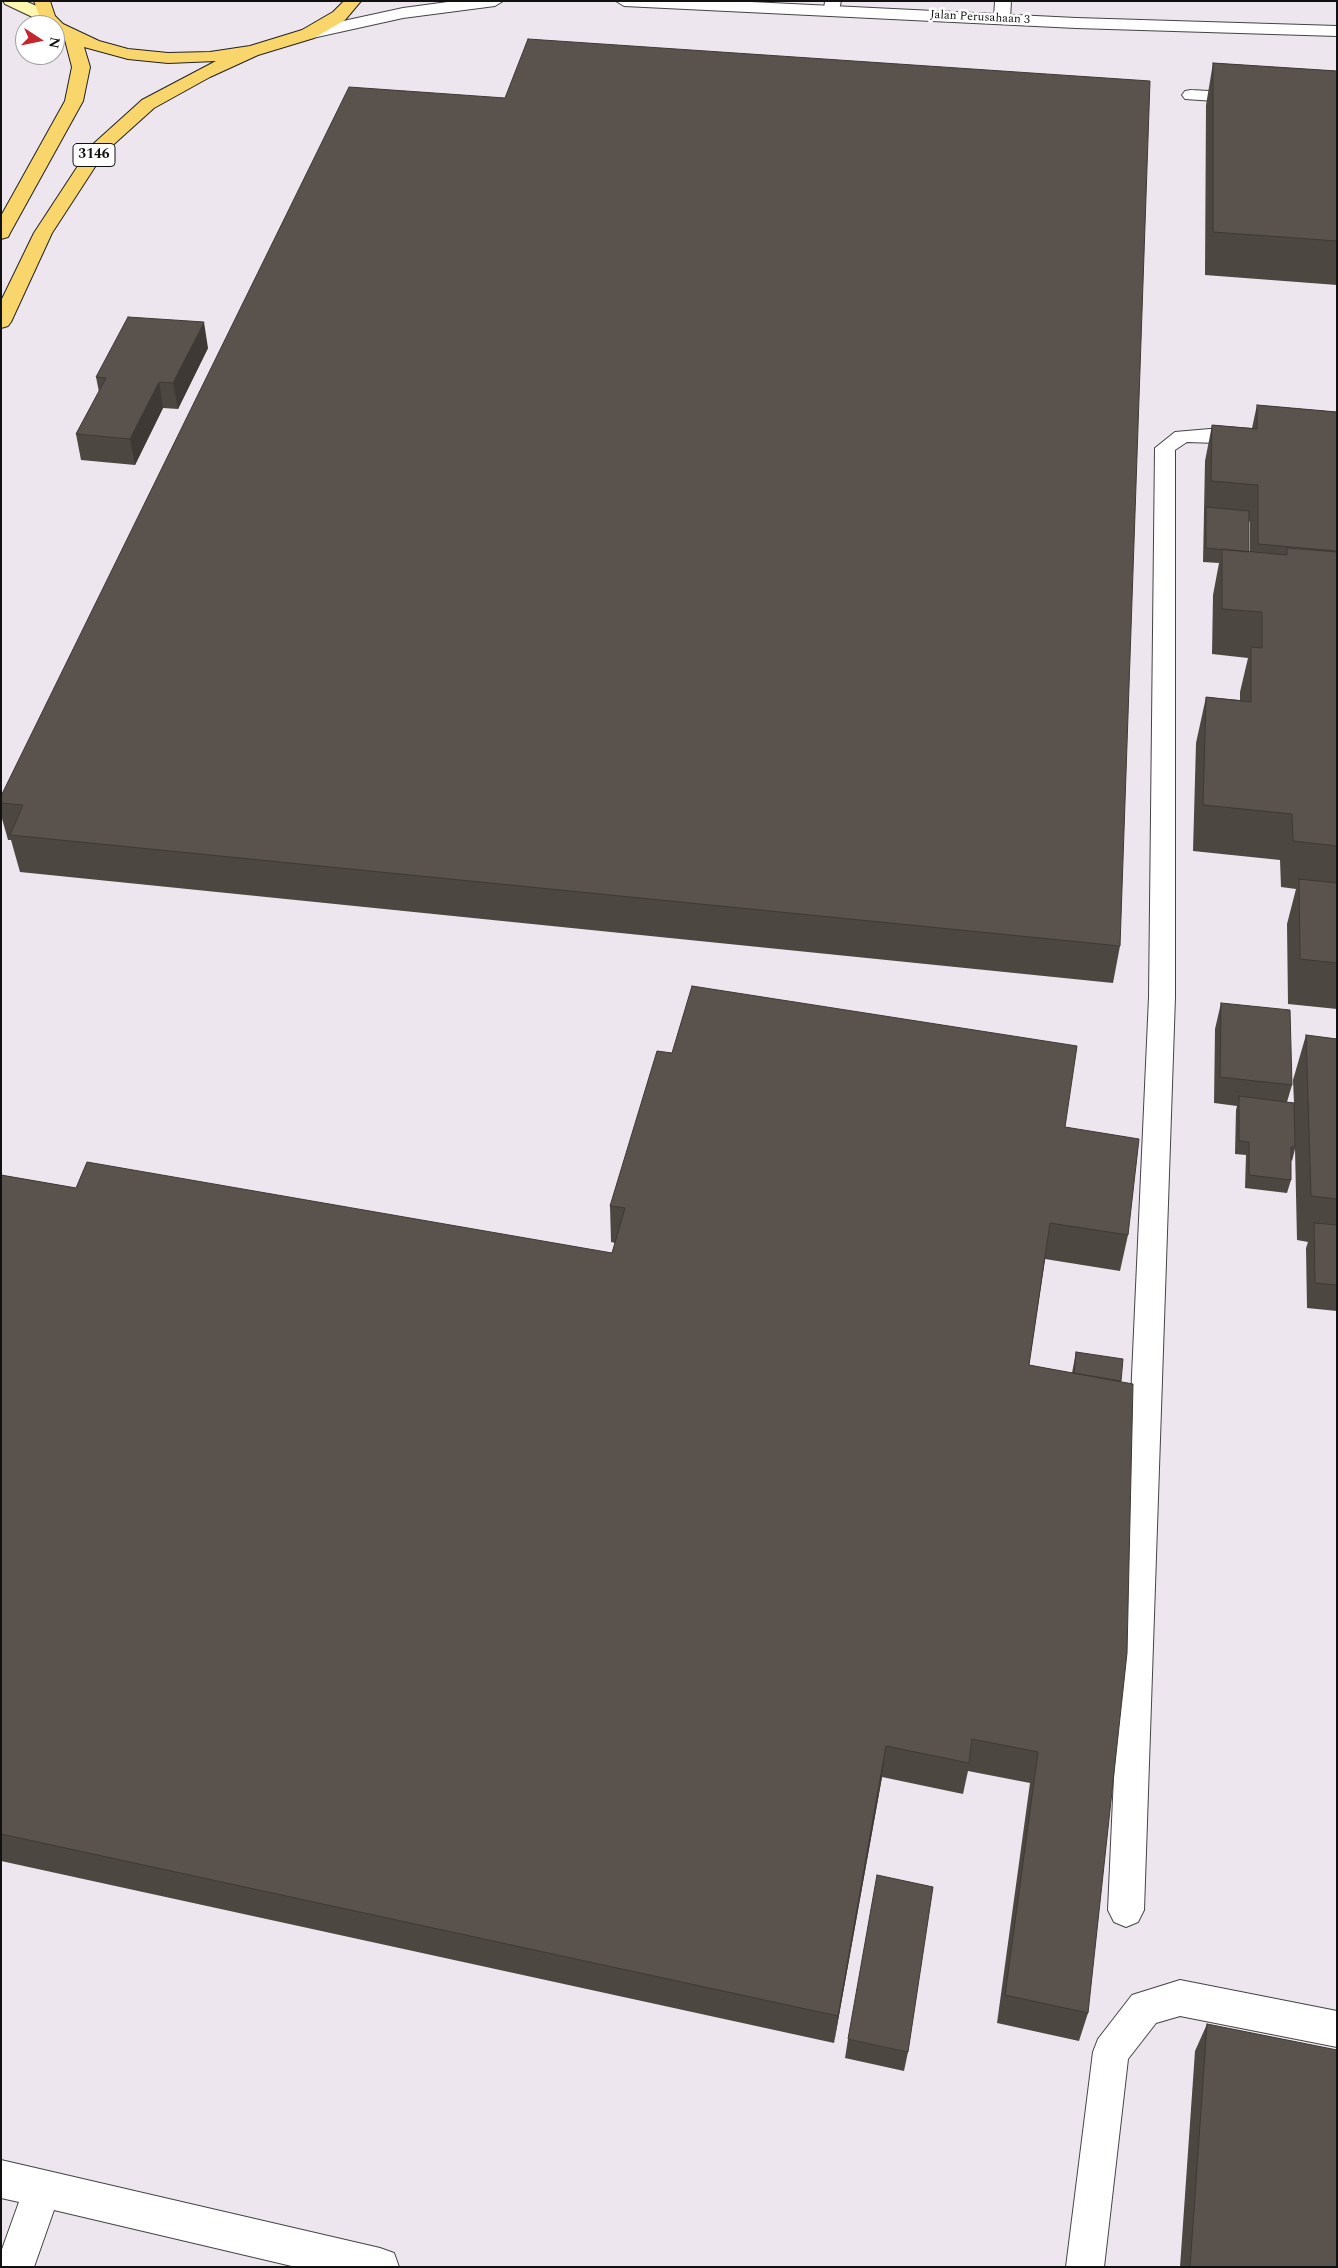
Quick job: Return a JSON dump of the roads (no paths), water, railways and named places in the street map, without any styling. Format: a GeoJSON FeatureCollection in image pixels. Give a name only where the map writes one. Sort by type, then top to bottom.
{"type":"FeatureCollection","features":[{"type":"Feature","properties":{"kind":"main road","name":"3146"},"geometry":{"type":"LineString","coordinates":[[1,322],[43,234],[97,150],[148,104],[204,73],[252,51],[308,34],[339,16],[353,1]]}},
{"type":"Feature","properties":{"kind":"main road","name":"3146"},"geometry":{"type":"LineString","coordinates":[[44,9],[58,28],[73,37],[93,45],[128,54],[168,58],[210,57],[252,51]]}},
{"type":"Feature","properties":{"kind":"main road","name":"3146"},"geometry":{"type":"LineString","coordinates":[[1,232],[74,101],[81,67],[73,37]]}},
{"type":"Feature","properties":{"kind":"street"},"geometry":{"type":"LineString","coordinates":[[11,1],[44,9]]}},
{"type":"Feature","properties":{"kind":"street"},"geometry":{"type":"LineString","coordinates":[[308,34],[403,13],[495,1]]}},
{"type":"Feature","properties":{"kind":"street","name":"Jalan Perusahaan 3"},"geometry":{"type":"LineString","coordinates":[[624,1],[832,6],[1002,19],[1337,31]]}},
{"type":"Feature","properties":{"kind":"street"},"geometry":{"type":"LineString","coordinates":[[1002,19],[1003,1]]}},
{"type":"Feature","properties":{"kind":"street"},"geometry":{"type":"LineString","coordinates":[[1191,94],[1259,98]]}},
{"type":"Feature","properties":{"kind":"street"},"geometry":{"type":"LineString","coordinates":[[1126,1910],[1162,997],[1165,448],[1182,436],[1210,434],[1269,440]]}},
{"type":"Feature","properties":{"kind":"street"},"geometry":{"type":"LineString","coordinates":[[1084,2267],[1111,2052],[1145,2008],[1180,1998],[1337,2029]]}},
{"type":"Feature","properties":{"kind":"street"},"geometry":{"type":"LineString","coordinates":[[1,2179],[380,2267]]}},
{"type":"Feature","properties":{"kind":"street"},"geometry":{"type":"LineString","coordinates":[[15,2267],[43,2190]]}}]}
